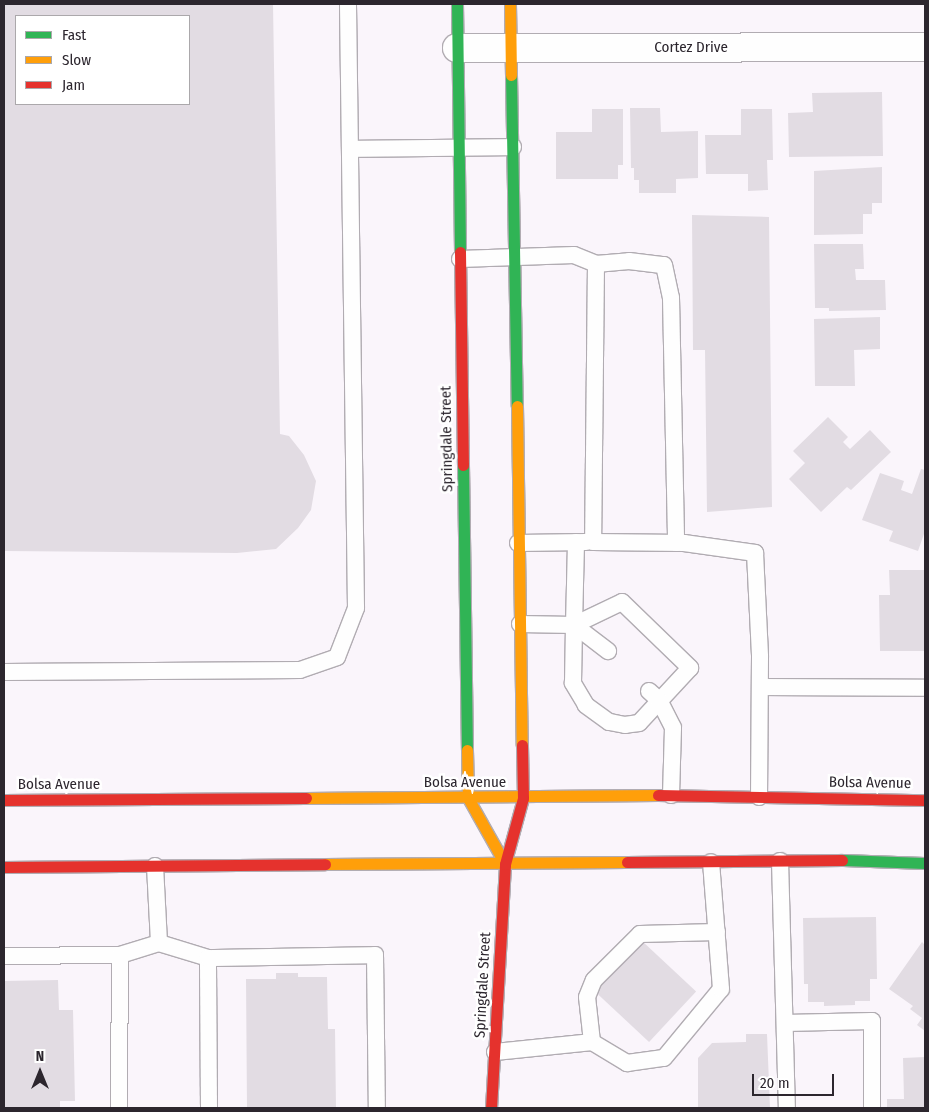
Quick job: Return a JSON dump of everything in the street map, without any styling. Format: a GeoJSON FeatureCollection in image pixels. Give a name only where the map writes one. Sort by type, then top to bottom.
{"type":"FeatureCollection","features":[{"type":"Feature","properties":{"kind":"main road","name":"Springdale Street"},"geometry":{"type":"LineString","coordinates":[[457,4],[468,798],[505,864]]}},
{"type":"Feature","properties":{"kind":"main road","name":"Springdale Street"},"geometry":{"type":"LineString","coordinates":[[492,1108],[505,864],[523,798],[510,4]]}},
{"type":"Feature","properties":{"kind":"main road","name":"Bolsa Avenue"},"geometry":{"type":"LineString","coordinates":[[4,800],[523,798],[671,795],[925,800]]}},
{"type":"Feature","properties":{"kind":"main road"},"geometry":{"type":"LineString","coordinates":[[4,867],[780,861],[925,863]]}},
{"type":"Feature","properties":{"kind":"street","name":"Cortez Drive"},"geometry":{"type":"LineString","coordinates":[[457,48],[925,46]]}},
{"type":"Feature","properties":{"kind":"lane"},"geometry":{"type":"LineString","coordinates":[[4,672],[300,670],[337,657],[356,608],[348,4]]}},
{"type":"Feature","properties":{"kind":"lane"},"geometry":{"type":"LineString","coordinates":[[350,149],[513,147]]}},
{"type":"Feature","properties":{"kind":"lane"},"geometry":{"type":"LineString","coordinates":[[460,259],[574,255],[596,264],[629,261],[664,265],[670,298],[676,543]]}},
{"type":"Feature","properties":{"kind":"lane"},"geometry":{"type":"LineString","coordinates":[[593,542],[596,264]]}},
{"type":"Feature","properties":{"kind":"lane"},"geometry":{"type":"LineString","coordinates":[[520,624],[574,625],[622,602],[690,668],[654,695],[639,723],[625,725],[609,722],[586,705],[573,683],[574,625],[576,542]]}},
{"type":"Feature","properties":{"kind":"lane"},"geometry":{"type":"LineString","coordinates":[[518,543],[676,543],[755,553],[760,687],[759,797]]}},
{"type":"Feature","properties":{"kind":"lane"},"geometry":{"type":"LineString","coordinates":[[574,625],[608,651]]}},
{"type":"Feature","properties":{"kind":"lane"},"geometry":{"type":"LineString","coordinates":[[760,687],[925,688]]}},
{"type":"Feature","properties":{"kind":"lane"},"geometry":{"type":"LineString","coordinates":[[654,695],[673,728],[671,795]]}},
{"type":"Feature","properties":{"kind":"lane"},"geometry":{"type":"LineString","coordinates":[[780,861],[787,1108]]}},
{"type":"Feature","properties":{"kind":"lane"},"geometry":{"type":"LineString","coordinates":[[495,1052],[592,1042],[627,1063],[664,1058],[721,989],[711,862]]}},
{"type":"Feature","properties":{"kind":"lane"},"geometry":{"type":"LineString","coordinates":[[155,866],[159,943]]}},
{"type":"Feature","properties":{"kind":"lane"},"geometry":{"type":"LineString","coordinates":[[592,1042],[587,997],[594,980],[640,934],[717,932]]}},
{"type":"Feature","properties":{"kind":"lane"},"geometry":{"type":"LineString","coordinates":[[4,956],[120,955],[159,943],[208,958],[375,955],[377,1108]]}},
{"type":"Feature","properties":{"kind":"lane"},"geometry":{"type":"LineString","coordinates":[[119,1108],[120,955]]}},
{"type":"Feature","properties":{"kind":"lane"},"geometry":{"type":"LineString","coordinates":[[208,958],[209,1108]]}},
{"type":"Feature","properties":{"kind":"lane"},"geometry":{"type":"LineString","coordinates":[[785,1023],[872,1020],[872,1108]]}},
{"type":"Feature","properties":{"kind":"building"},"geometry":{"type":"Polygon","coordinates":[[[4,4],[273,4],[280,434],[289,436],[304,455],[316,481],[311,510],[298,528],[276,549],[237,553],[4,551],[4,4]]]}},
{"type":"Feature","properties":{"kind":"building"},"geometry":{"type":"Polygon","coordinates":[[[882,92],[883,156],[789,157],[788,113],[813,112],[812,93],[882,92]]]}},
{"type":"Feature","properties":{"kind":"building"},"geometry":{"type":"Polygon","coordinates":[[[630,108],[660,108],[661,132],[698,131],[698,178],[676,179],[676,193],[639,193],[639,180],[634,180],[634,168],[631,168],[630,108]]]}},
{"type":"Feature","properties":{"kind":"building"},"geometry":{"type":"Polygon","coordinates":[[[592,109],[623,109],[623,165],[618,165],[618,179],[556,179],[556,132],[592,132],[592,109]]]}},
{"type":"Feature","properties":{"kind":"building"},"geometry":{"type":"Polygon","coordinates":[[[741,109],[772,109],[773,160],[767,160],[768,190],[748,191],[748,174],[706,174],[705,135],[741,135],[741,109]]]}},
{"type":"Feature","properties":{"kind":"building"},"geometry":{"type":"Polygon","coordinates":[[[882,167],[882,203],[872,203],[872,214],[863,214],[863,234],[814,235],[814,171],[882,167]]]}},
{"type":"Feature","properties":{"kind":"building"},"geometry":{"type":"Polygon","coordinates":[[[692,215],[769,217],[772,507],[707,512],[705,350],[693,350],[692,215]]]}},
{"type":"Feature","properties":{"kind":"building"},"geometry":{"type":"Polygon","coordinates":[[[814,244],[863,244],[864,269],[855,269],[856,280],[885,280],[886,310],[829,311],[829,308],[815,308],[814,244]]]}},
{"type":"Feature","properties":{"kind":"building"},"geometry":{"type":"Polygon","coordinates":[[[880,317],[880,349],[854,350],[855,386],[815,386],[814,319],[880,317]]]}},
{"type":"Feature","properties":{"kind":"building"},"geometry":{"type":"Polygon","coordinates":[[[828,417],[848,437],[843,442],[850,449],[870,430],[891,452],[851,490],[847,487],[821,512],[789,479],[805,463],[793,451],[828,417]]]}},
{"type":"Feature","properties":{"kind":"building"},"geometry":{"type":"Polygon","coordinates":[[[921,469],[925,470],[925,531],[918,551],[889,541],[893,531],[862,520],[880,473],[904,481],[901,490],[912,494],[921,469]]]}},
{"type":"Feature","properties":{"kind":"building"},"geometry":{"type":"Polygon","coordinates":[[[889,570],[925,570],[925,651],[880,651],[879,595],[890,595],[889,570]]]}},
{"type":"Feature","properties":{"kind":"building"},"geometry":{"type":"Polygon","coordinates":[[[876,917],[877,979],[870,979],[870,1001],[855,1001],[855,1005],[824,1006],[824,1002],[808,1002],[808,984],[804,984],[803,918],[876,917]]]}},
{"type":"Feature","properties":{"kind":"building"},"geometry":{"type":"Polygon","coordinates":[[[642,941],[696,991],[649,1042],[595,991],[642,941]]]}},
{"type":"Feature","properties":{"kind":"building"},"geometry":{"type":"Polygon","coordinates":[[[922,942],[925,945],[925,1031],[917,1025],[922,1018],[910,1009],[913,1006],[889,989],[922,942]]]}},
{"type":"Feature","properties":{"kind":"building"},"geometry":{"type":"Polygon","coordinates":[[[276,973],[298,973],[298,977],[327,977],[328,1029],[335,1029],[336,1108],[247,1108],[246,979],[276,979],[276,973]]]}},
{"type":"Feature","properties":{"kind":"building"},"geometry":{"type":"Polygon","coordinates":[[[58,980],[59,1010],[73,1010],[75,1101],[60,1101],[60,1108],[4,1108],[4,981],[58,980]]]}},
{"type":"Feature","properties":{"kind":"building"},"geometry":{"type":"Polygon","coordinates":[[[746,1034],[767,1034],[770,1108],[698,1108],[698,1058],[712,1043],[746,1042],[746,1034]]]}},
{"type":"Feature","properties":{"kind":"building"},"geometry":{"type":"Polygon","coordinates":[[[925,1057],[925,1108],[887,1108],[887,1099],[904,1099],[903,1058],[925,1057]]]}},
{"type":"Feature","properties":{"kind":"traffic: fast"},"geometry":{"type":"LineString","coordinates":[[457,4],[460,252]]}},
{"type":"Feature","properties":{"kind":"traffic: fast"},"geometry":{"type":"LineString","coordinates":[[511,75],[517,406]]}},
{"type":"Feature","properties":{"kind":"traffic: fast"},"geometry":{"type":"LineString","coordinates":[[463,465],[467,750]]}},
{"type":"Feature","properties":{"kind":"traffic: fast"},"geometry":{"type":"LineString","coordinates":[[842,860],[925,863]]}},
{"type":"Feature","properties":{"kind":"traffic: slow"},"geometry":{"type":"LineString","coordinates":[[510,4],[511,75]]}},
{"type":"Feature","properties":{"kind":"traffic: slow"},"geometry":{"type":"LineString","coordinates":[[517,406],[522,745]]}},
{"type":"Feature","properties":{"kind":"traffic: slow"},"geometry":{"type":"LineString","coordinates":[[467,750],[468,798],[505,864]]}},
{"type":"Feature","properties":{"kind":"traffic: slow"},"geometry":{"type":"LineString","coordinates":[[306,798],[658,795]]}},
{"type":"Feature","properties":{"kind":"traffic: slow"},"geometry":{"type":"LineString","coordinates":[[325,864],[627,862]]}},
{"type":"Feature","properties":{"kind":"traffic: jam"},"geometry":{"type":"LineString","coordinates":[[460,252],[463,465]]}},
{"type":"Feature","properties":{"kind":"traffic: jam"},"geometry":{"type":"LineString","coordinates":[[491,1108],[505,864],[523,798],[522,745]]}},
{"type":"Feature","properties":{"kind":"traffic: jam"},"geometry":{"type":"LineString","coordinates":[[658,795],[925,800]]}},
{"type":"Feature","properties":{"kind":"traffic: jam"},"geometry":{"type":"LineString","coordinates":[[4,800],[306,798]]}},
{"type":"Feature","properties":{"kind":"traffic: jam"},"geometry":{"type":"LineString","coordinates":[[627,862],[842,860]]}},
{"type":"Feature","properties":{"kind":"traffic: jam"},"geometry":{"type":"LineString","coordinates":[[4,867],[325,864]]}}]}
